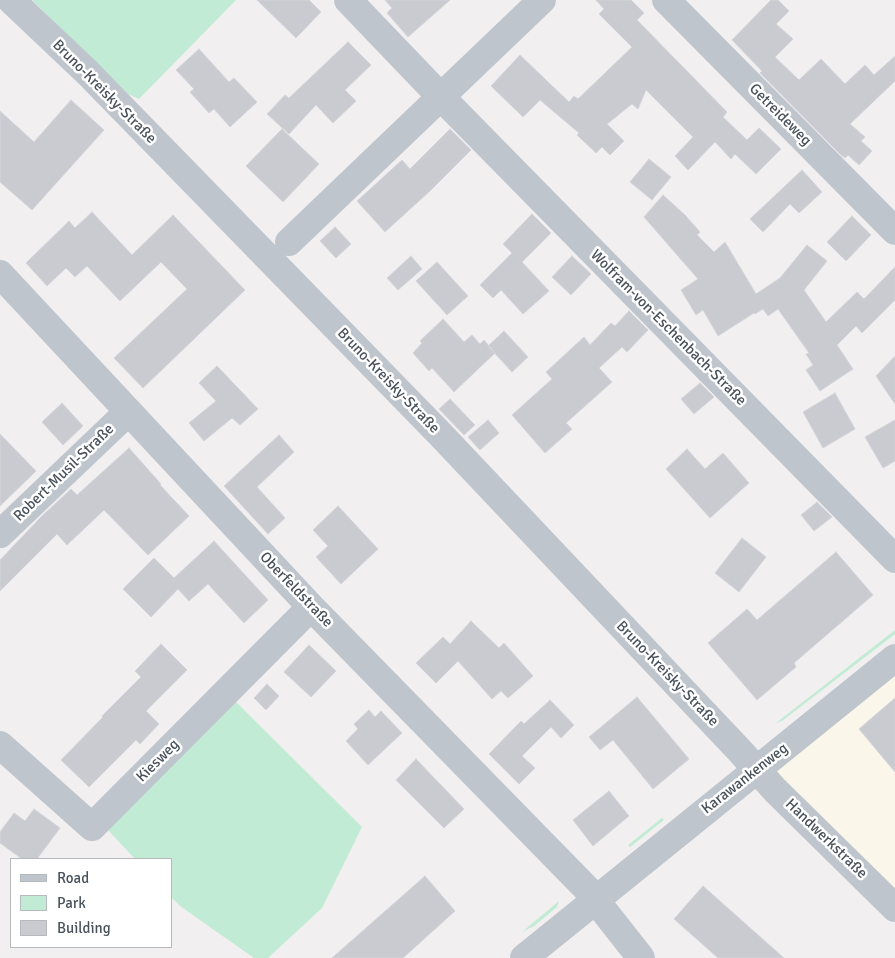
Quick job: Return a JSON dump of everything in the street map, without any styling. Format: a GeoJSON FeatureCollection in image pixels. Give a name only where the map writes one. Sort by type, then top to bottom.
{"type":"FeatureCollection","features":[{"type":"Feature","properties":{"kind":"street","name":"Bruno-Kreisky-Straße"},"geometry":{"type":"LineString","coordinates":[[10,0],[87,72],[440,434],[757,769]]}},
{"type":"Feature","properties":{"kind":"street","name":"Wolfram-von-Eschenbach-Straße"},"geometry":{"type":"LineString","coordinates":[[348,0],[895,559]]}},
{"type":"Feature","properties":{"kind":"street"},"geometry":{"type":"LineString","coordinates":[[289,242],[542,0]]}},
{"type":"Feature","properties":{"kind":"street","name":"Getreideweg"},"geometry":{"type":"LineString","coordinates":[[666,0],[895,231]]}},
{"type":"Feature","properties":{"kind":"street","name":"Oberfeldstraße"},"geometry":{"type":"LineString","coordinates":[[0,274],[311,607],[597,901]]}},
{"type":"Feature","properties":{"kind":"street","name":"Robert-Musil-Straße"},"geometry":{"type":"LineString","coordinates":[[0,534],[128,412]]}},
{"type":"Feature","properties":{"kind":"street","name":"Kiesweg"},"geometry":{"type":"LineString","coordinates":[[0,745],[92,828],[311,607]]}},
{"type":"Feature","properties":{"kind":"street","name":"Karawankenweg"},"geometry":{"type":"LineString","coordinates":[[524,958],[597,901],[895,658]]}},
{"type":"Feature","properties":{"kind":"street","name":"Handwerkstraße"},"geometry":{"type":"LineString","coordinates":[[757,769],[775,790],[895,908]]}},
{"type":"Feature","properties":{"kind":"street"},"geometry":{"type":"LineString","coordinates":[[597,901],[641,958]]}},
{"type":"Feature","properties":{"kind":"shaded area"},"geometry":{"type":"Polygon","coordinates":[[[895,674],[895,902],[759,776],[895,674]]]}},
{"type":"Feature","properties":{"kind":"green space"},"geometry":{"type":"Polygon","coordinates":[[[32,0],[236,0],[139,99],[128,94],[32,0]]]}},
{"type":"Feature","properties":{"kind":"green space"},"geometry":{"type":"Polygon","coordinates":[[[895,630],[895,634],[782,721],[776,723],[895,630]]]}},
{"type":"Feature","properties":{"kind":"green space"},"geometry":{"type":"Polygon","coordinates":[[[232,698],[362,827],[322,908],[268,958],[254,958],[180,906],[172,898],[172,858],[134,858],[107,829],[232,698]]]}},
{"type":"Feature","properties":{"kind":"green space"},"geometry":{"type":"Polygon","coordinates":[[[662,818],[664,820],[630,847],[628,845],[662,818]]]}},
{"type":"Feature","properties":{"kind":"green space"},"geometry":{"type":"Polygon","coordinates":[[[559,901],[557,907],[534,926],[522,932],[559,901]]]}},
{"type":"Feature","properties":{"kind":"building"},"geometry":{"type":"Polygon","coordinates":[[[257,0],[309,0],[321,12],[296,38],[257,0]]]}},
{"type":"Feature","properties":{"kind":"building"},"geometry":{"type":"Polygon","coordinates":[[[385,0],[450,0],[408,37],[387,13],[392,8],[385,0]]]}},
{"type":"Feature","properties":{"kind":"building"},"geometry":{"type":"Polygon","coordinates":[[[596,0],[631,0],[644,13],[637,20],[727,112],[723,117],[747,140],[759,128],[781,149],[756,174],[735,154],[731,159],[715,142],[688,170],[675,156],[693,137],[646,90],[638,109],[632,104],[607,124],[624,141],[610,155],[602,147],[596,153],[577,135],[579,133],[540,100],[523,117],[491,86],[520,55],[569,102],[574,96],[578,99],[632,47],[599,14],[604,9],[596,0]]]}},
{"type":"Feature","properties":{"kind":"building"},"geometry":{"type":"Polygon","coordinates":[[[771,0],[778,0],[789,11],[776,24],[793,39],[775,57],[799,80],[821,59],[845,84],[865,65],[874,75],[895,56],[895,81],[850,124],[865,137],[861,141],[872,151],[859,165],[848,155],[845,158],[841,155],[760,73],[762,71],[732,40],[771,0]]]}},
{"type":"Feature","properties":{"kind":"building"},"geometry":{"type":"Polygon","coordinates":[[[348,42],[371,65],[345,90],[356,101],[333,123],[316,105],[289,134],[267,114],[285,95],[289,98],[348,42]]]}},
{"type":"Feature","properties":{"kind":"building"},"geometry":{"type":"Polygon","coordinates":[[[199,49],[229,82],[234,78],[257,102],[230,127],[214,109],[209,113],[190,92],[194,89],[176,70],[199,49]]]}},
{"type":"Feature","properties":{"kind":"building"},"geometry":{"type":"Polygon","coordinates":[[[71,100],[104,130],[32,210],[0,182],[0,111],[34,142],[71,100]]]}},
{"type":"Feature","properties":{"kind":"building"},"geometry":{"type":"Polygon","coordinates":[[[282,129],[319,164],[283,202],[246,166],[282,129]]]}},
{"type":"Feature","properties":{"kind":"building"},"geometry":{"type":"Polygon","coordinates":[[[450,129],[471,150],[385,232],[357,201],[402,160],[410,169],[450,129]]]}},
{"type":"Feature","properties":{"kind":"building"},"geometry":{"type":"Polygon","coordinates":[[[649,159],[671,177],[652,200],[630,182],[649,159]]]}},
{"type":"Feature","properties":{"kind":"building"},"geometry":{"type":"Polygon","coordinates":[[[802,170],[822,192],[799,213],[790,204],[763,232],[750,219],[802,170]]]}},
{"type":"Feature","properties":{"kind":"building"},"geometry":{"type":"Polygon","coordinates":[[[663,195],[685,215],[700,232],[697,235],[714,252],[725,242],[756,294],[780,278],[807,245],[827,261],[804,290],[826,322],[857,292],[864,299],[895,267],[895,300],[862,333],[856,326],[837,345],[853,369],[820,391],[806,370],[813,365],[806,354],[809,353],[778,309],[768,316],[763,309],[754,313],[718,336],[703,310],[696,315],[681,290],[698,279],[644,217],[663,195]]]}},
{"type":"Feature","properties":{"kind":"building"},"geometry":{"type":"Polygon","coordinates":[[[92,212],[132,255],[173,215],[245,290],[143,388],[114,358],[187,289],[161,262],[120,301],[87,266],[75,277],[66,268],[47,286],[26,263],[69,221],[75,228],[92,212]]]}},
{"type":"Feature","properties":{"kind":"building"},"geometry":{"type":"Polygon","coordinates":[[[532,214],[551,233],[522,262],[549,291],[523,314],[501,290],[493,298],[480,285],[512,253],[503,244],[532,214]]]}},
{"type":"Feature","properties":{"kind":"building"},"geometry":{"type":"Polygon","coordinates":[[[852,216],[871,235],[846,261],[827,242],[852,216]]]}},
{"type":"Feature","properties":{"kind":"building"},"geometry":{"type":"Polygon","coordinates":[[[335,227],[351,244],[336,258],[320,241],[335,227]]]}},
{"type":"Feature","properties":{"kind":"building"},"geometry":{"type":"Polygon","coordinates":[[[411,256],[422,269],[398,290],[387,278],[411,256]]]}},
{"type":"Feature","properties":{"kind":"building"},"geometry":{"type":"Polygon","coordinates":[[[572,256],[591,274],[571,295],[552,277],[572,256]]]}},
{"type":"Feature","properties":{"kind":"building"},"geometry":{"type":"Polygon","coordinates":[[[437,262],[468,296],[447,315],[416,281],[437,262]]]}},
{"type":"Feature","properties":{"kind":"building"},"geometry":{"type":"Polygon","coordinates":[[[629,311],[648,330],[627,352],[622,347],[599,368],[612,382],[566,423],[572,429],[545,453],[512,415],[552,379],[546,372],[584,337],[590,345],[611,323],[615,326],[629,311]]]}},
{"type":"Feature","properties":{"kind":"building"},"geometry":{"type":"Polygon","coordinates":[[[443,319],[464,342],[472,335],[480,344],[484,340],[495,353],[454,392],[432,368],[429,371],[413,353],[422,343],[420,341],[443,319]]]}},
{"type":"Feature","properties":{"kind":"building"},"geometry":{"type":"Polygon","coordinates":[[[504,331],[528,357],[512,372],[488,346],[504,331]]]}},
{"type":"Feature","properties":{"kind":"building"},"geometry":{"type":"Polygon","coordinates":[[[895,356],[895,404],[876,376],[895,356]]]}},
{"type":"Feature","properties":{"kind":"building"},"geometry":{"type":"Polygon","coordinates":[[[217,366],[258,409],[240,425],[232,418],[204,441],[189,423],[216,401],[199,383],[217,366]]]}},
{"type":"Feature","properties":{"kind":"building"},"geometry":{"type":"Polygon","coordinates":[[[700,383],[714,397],[694,414],[681,399],[700,383]]]}},
{"type":"Feature","properties":{"kind":"building"},"geometry":{"type":"Polygon","coordinates":[[[835,393],[855,429],[823,448],[803,412],[835,393]]]}},
{"type":"Feature","properties":{"kind":"building"},"geometry":{"type":"Polygon","coordinates":[[[450,399],[475,425],[464,435],[439,409],[450,399]]]}},
{"type":"Feature","properties":{"kind":"building"},"geometry":{"type":"Polygon","coordinates":[[[62,403],[83,426],[63,445],[42,422],[62,403]]]}},
{"type":"Feature","properties":{"kind":"building"},"geometry":{"type":"Polygon","coordinates":[[[488,420],[499,433],[480,450],[468,437],[488,420]]]}},
{"type":"Feature","properties":{"kind":"building"},"geometry":{"type":"Polygon","coordinates":[[[895,420],[895,461],[883,468],[865,437],[895,420]]]}},
{"type":"Feature","properties":{"kind":"building"},"geometry":{"type":"Polygon","coordinates":[[[0,434],[36,471],[0,506],[0,434]]]}},
{"type":"Feature","properties":{"kind":"building"},"geometry":{"type":"Polygon","coordinates":[[[279,435],[294,452],[257,487],[285,518],[268,534],[224,486],[279,435]]]}},
{"type":"Feature","properties":{"kind":"building"},"geometry":{"type":"Polygon","coordinates":[[[129,448],[189,516],[148,555],[104,510],[67,545],[57,534],[0,591],[0,560],[71,489],[77,495],[129,448]]]}},
{"type":"Feature","properties":{"kind":"building"},"geometry":{"type":"Polygon","coordinates":[[[687,449],[705,469],[723,453],[749,483],[710,518],[666,469],[687,449]]]}},
{"type":"Feature","properties":{"kind":"building"},"geometry":{"type":"Polygon","coordinates":[[[817,502],[832,517],[814,531],[801,515],[817,502]]]}},
{"type":"Feature","properties":{"kind":"building"},"geometry":{"type":"Polygon","coordinates":[[[338,506],[378,549],[341,584],[316,557],[328,546],[313,530],[338,506]]]}},
{"type":"Feature","properties":{"kind":"building"},"geometry":{"type":"Polygon","coordinates":[[[742,538],[766,557],[739,592],[715,573],[742,538]]]}},
{"type":"Feature","properties":{"kind":"building"},"geometry":{"type":"Polygon","coordinates":[[[214,541],[268,600],[244,623],[208,584],[189,601],[178,589],[151,617],[123,589],[154,558],[174,578],[214,541]]]}},
{"type":"Feature","properties":{"kind":"building"},"geometry":{"type":"Polygon","coordinates":[[[836,552],[873,595],[794,663],[796,667],[757,700],[708,643],[747,609],[757,620],[836,552]]]}},
{"type":"Feature","properties":{"kind":"building"},"geometry":{"type":"Polygon","coordinates":[[[471,621],[499,648],[504,643],[533,676],[508,698],[501,691],[492,699],[458,661],[436,683],[416,663],[443,637],[450,644],[471,621]]]}},
{"type":"Feature","properties":{"kind":"building"},"geometry":{"type":"Polygon","coordinates":[[[161,644],[187,670],[146,711],[159,724],[140,744],[136,740],[89,787],[61,760],[141,677],[135,671],[161,644]]]}},
{"type":"Feature","properties":{"kind":"building"},"geometry":{"type":"Polygon","coordinates":[[[309,645],[336,671],[311,697],[284,672],[309,645]]]}},
{"type":"Feature","properties":{"kind":"building"},"geometry":{"type":"Polygon","coordinates":[[[267,684],[279,696],[266,710],[254,698],[267,684]]]}},
{"type":"Feature","properties":{"kind":"building"},"geometry":{"type":"Polygon","coordinates":[[[637,697],[689,759],[653,789],[613,740],[600,750],[589,737],[637,697]]]}},
{"type":"Feature","properties":{"kind":"building"},"geometry":{"type":"Polygon","coordinates":[[[895,698],[895,772],[859,729],[895,698]]]}},
{"type":"Feature","properties":{"kind":"building"},"geometry":{"type":"Polygon","coordinates":[[[550,700],[574,725],[561,738],[551,727],[522,756],[535,768],[519,784],[489,754],[521,721],[524,724],[550,700]]]}},
{"type":"Feature","properties":{"kind":"building"},"geometry":{"type":"Polygon","coordinates":[[[369,710],[375,717],[381,711],[402,733],[368,765],[346,741],[358,729],[354,724],[369,710]]]}},
{"type":"Feature","properties":{"kind":"building"},"geometry":{"type":"Polygon","coordinates":[[[416,759],[464,809],[444,828],[396,780],[416,759]]]}},
{"type":"Feature","properties":{"kind":"building"},"geometry":{"type":"Polygon","coordinates":[[[609,791],[629,816],[593,846],[573,820],[609,791]]]}},
{"type":"Feature","properties":{"kind":"building"},"geometry":{"type":"Polygon","coordinates":[[[34,809],[60,828],[38,858],[21,858],[0,843],[0,832],[14,813],[25,821],[34,809]]]}},
{"type":"Feature","properties":{"kind":"building"},"geometry":{"type":"Polygon","coordinates":[[[425,876],[455,911],[403,958],[332,958],[425,876]]]}},
{"type":"Feature","properties":{"kind":"building"},"geometry":{"type":"Polygon","coordinates":[[[703,886],[784,958],[718,958],[674,919],[703,886]]]}}]}
